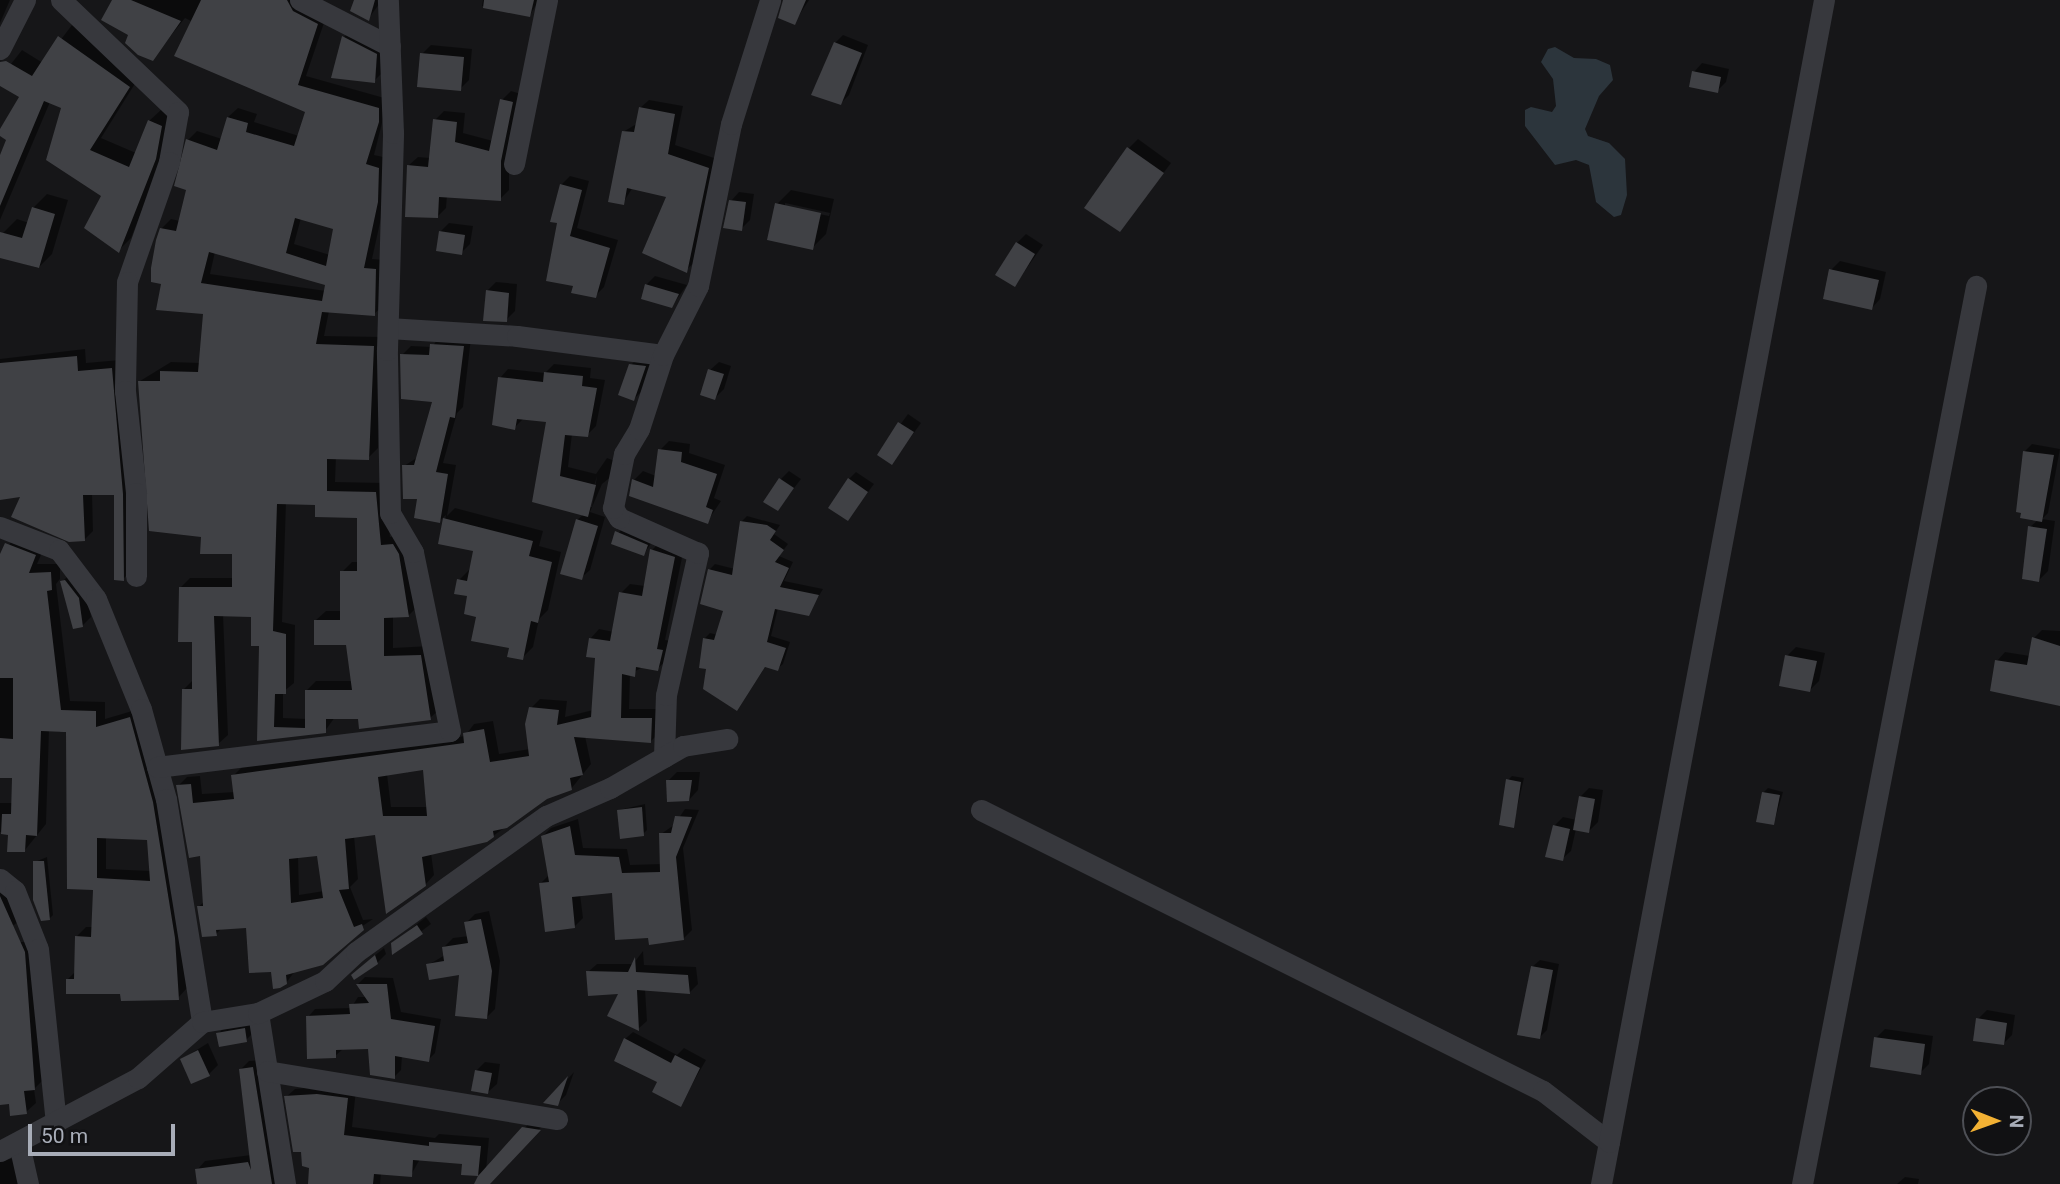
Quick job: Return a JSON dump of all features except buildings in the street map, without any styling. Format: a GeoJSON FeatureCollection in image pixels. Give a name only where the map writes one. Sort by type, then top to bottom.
{"type":"FeatureCollection","features":[{"type":"Feature","properties":{"kind":"street"},"geometry":{"type":"LineString","coordinates":[[0,49],[25,0]]}},
{"type":"Feature","properties":{"kind":"street"},"geometry":{"type":"LineString","coordinates":[[61,0],[178,112],[169,162],[127,282],[125,391],[136,493],[136,576]]}},
{"type":"Feature","properties":{"kind":"street"},"geometry":{"type":"LineString","coordinates":[[300,0],[390,46]]}},
{"type":"Feature","properties":{"kind":"street"},"geometry":{"type":"LineString","coordinates":[[157,767],[450,731],[413,552],[390,513],[388,328],[393,133],[388,0]]}},
{"type":"Feature","properties":{"kind":"street"},"geometry":{"type":"LineString","coordinates":[[514,164],[547,0]]}},
{"type":"Feature","properties":{"kind":"street"},"geometry":{"type":"LineString","coordinates":[[664,757],[666,695],[698,553],[619,517],[613,508],[624,454],[639,429],[663,355],[698,286],[731,124],[770,0]]}},
{"type":"Feature","properties":{"kind":"street"},"geometry":{"type":"LineString","coordinates":[[1601,1184],[1824,0]]}},
{"type":"Feature","properties":{"kind":"street"},"geometry":{"type":"LineString","coordinates":[[1802,1184],[1976,286]]}},
{"type":"Feature","properties":{"kind":"street"},"geometry":{"type":"LineString","coordinates":[[388,328],[517,336],[663,355]]}},
{"type":"Feature","properties":{"kind":"street"},"geometry":{"type":"LineString","coordinates":[[0,527],[59,550],[96,599],[141,709],[157,767],[202,1022]]}},
{"type":"Feature","properties":{"kind":"street"},"geometry":{"type":"LineString","coordinates":[[28,1184],[9,1148],[138,1077],[202,1022],[258,1013],[325,981],[356,952],[546,816],[683,746],[727,739]]}},
{"type":"Feature","properties":{"kind":"street"},"geometry":{"type":"LineString","coordinates":[[981,810],[1543,1091],[1608,1142]]}},
{"type":"Feature","properties":{"kind":"street"},"geometry":{"type":"LineString","coordinates":[[0,879],[15,891],[38,949],[56,1123]]}},
{"type":"Feature","properties":{"kind":"street"},"geometry":{"type":"LineString","coordinates":[[258,1013],[285,1184]]}},
{"type":"Feature","properties":{"kind":"street"},"geometry":{"type":"LineString","coordinates":[[267,1071],[557,1119]]}},
{"type":"Feature","properties":{"kind":"shaded area"},"geometry":{"type":"Polygon","coordinates":[[[1555,47],[1574,58],[1596,59],[1610,65],[1613,80],[1599,96],[1585,129],[1588,136],[1609,143],[1625,159],[1627,195],[1621,215],[1614,217],[1596,202],[1589,165],[1576,160],[1555,165],[1525,126],[1525,110],[1531,107],[1552,112],[1556,106],[1553,79],[1541,62],[1548,49],[1555,47]]]}}]}
